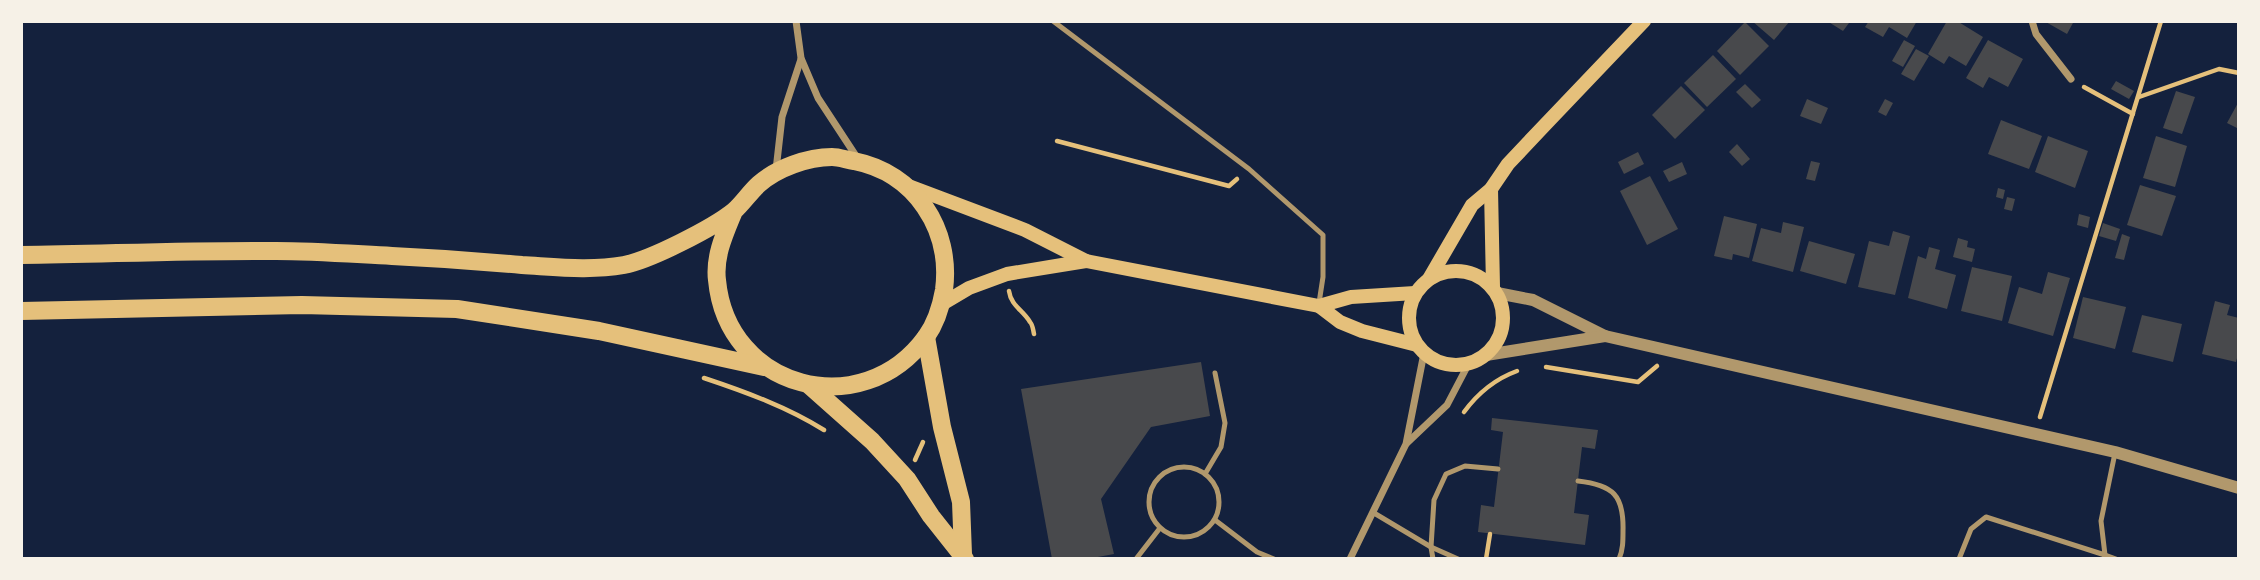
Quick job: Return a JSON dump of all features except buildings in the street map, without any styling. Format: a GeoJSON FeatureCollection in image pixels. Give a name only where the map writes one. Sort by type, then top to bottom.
{"type":"FeatureCollection","features":[{"type":"Feature","properties":{"kind":"main road"},"geometry":{"type":"LineString","coordinates":[[1421,349],[1410,330],[1408,320],[1411,303],[1415,293],[1429,279],[1472,205],[1491,189],[1516,155],[1644,21]]}},
{"type":"Feature","properties":{"kind":"main road"},"geometry":{"type":"LineString","coordinates":[[21,255],[275,251],[431,258],[594,270],[629,264],[680,243],[734,211],[760,182],[795,163],[833,157],[871,165],[905,184],[1025,230],[1086,261],[1319,306],[1340,322],[1421,349],[1435,360],[1452,365],[1469,363],[1486,355],[1497,342],[1503,327],[1503,309],[1495,290],[1491,189]]}},
{"type":"Feature","properties":{"kind":"main road"},"geometry":{"type":"LineString","coordinates":[[734,211],[720,243],[716,278],[723,312],[740,343],[765,367],[789,380],[809,385],[843,387],[875,379],[904,362],[926,337],[942,304],[946,271],[941,238],[927,209],[905,184]]}},
{"type":"Feature","properties":{"kind":"main road"},"geometry":{"type":"LineString","coordinates":[[942,304],[969,288],[1007,274],[1086,261]]}},
{"type":"Feature","properties":{"kind":"main road"},"geometry":{"type":"LineString","coordinates":[[1429,279],[1444,271],[1462,270],[1479,275],[1495,290]]}},
{"type":"Feature","properties":{"kind":"main road"},"geometry":{"type":"LineString","coordinates":[[1319,306],[1351,297],[1415,293]]}},
{"type":"Feature","properties":{"kind":"main road"},"geometry":{"type":"LineString","coordinates":[[21,311],[302,305],[457,309],[599,331],[765,367]]}},
{"type":"Feature","properties":{"kind":"main road"},"geometry":{"type":"LineString","coordinates":[[926,337],[942,427],[961,502],[964,557]]}},
{"type":"Feature","properties":{"kind":"main road"},"geometry":{"type":"LineString","coordinates":[[809,385],[872,440],[907,479],[931,516],[964,557]]}},
{"type":"Feature","properties":{"kind":"street"},"geometry":{"type":"LineString","coordinates":[[796,21],[801,58],[817,98],[860,163]]}},
{"type":"Feature","properties":{"kind":"street"},"geometry":{"type":"LineString","coordinates":[[2032,21],[2036,34],[2071,79]]}},
{"type":"Feature","properties":{"kind":"street"},"geometry":{"type":"LineString","coordinates":[[776,174],[782,117],[801,58]]}},
{"type":"Feature","properties":{"kind":"street"},"geometry":{"type":"LineString","coordinates":[[1495,290],[1533,300],[1605,336],[2115,452],[2239,488]]}},
{"type":"Feature","properties":{"kind":"street"},"geometry":{"type":"LineString","coordinates":[[1486,355],[1605,336]]}},
{"type":"Feature","properties":{"kind":"street"},"geometry":{"type":"LineString","coordinates":[[1350,559],[1406,444],[1421,349]]}},
{"type":"Feature","properties":{"kind":"street"},"geometry":{"type":"LineString","coordinates":[[1406,444],[1447,405],[1469,363]]}},
{"type":"Feature","properties":{"kind":"lane"},"geometry":{"type":"LineString","coordinates":[[1053,21],[1249,169],[1323,234],[1319,306]]}},
{"type":"Feature","properties":{"kind":"lane"},"geometry":{"type":"LineString","coordinates":[[1205,474],[1222,447],[1225,424],[1215,373]]}},
{"type":"Feature","properties":{"kind":"lane"},"geometry":{"type":"LineString","coordinates":[[2105,557],[2101,522],[2115,452]]}},
{"type":"Feature","properties":{"kind":"lane"},"geometry":{"type":"LineString","coordinates":[[1433,559],[1431,547],[1434,500],[1446,474],[1465,466],[1498,469]]}},
{"type":"Feature","properties":{"kind":"lane"},"geometry":{"type":"LineString","coordinates":[[1185,467],[1205,474],[1218,490],[1219,511],[1208,529],[1189,538],[1179,537],[1160,528],[1149,510],[1151,489],[1157,480],[1165,473],[1185,467]]}},
{"type":"Feature","properties":{"kind":"lane"},"geometry":{"type":"LineString","coordinates":[[1578,481],[1599,484],[1616,496],[1623,514],[1622,552],[1619,559]]}},
{"type":"Feature","properties":{"kind":"lane"},"geometry":{"type":"LineString","coordinates":[[1374,513],[1431,547],[1458,559]]}},
{"type":"Feature","properties":{"kind":"lane"},"geometry":{"type":"LineString","coordinates":[[1959,559],[1971,529],[1986,517],[2116,559]]}},
{"type":"Feature","properties":{"kind":"lane"},"geometry":{"type":"LineString","coordinates":[[1214,520],[1257,552],[1274,559]]}},
{"type":"Feature","properties":{"kind":"lane"},"geometry":{"type":"LineString","coordinates":[[1136,559],[1160,528]]}},
{"type":"Feature","properties":{"kind":"lane"},"geometry":{"type":"LineString","coordinates":[[1253,559],[1257,552]]}},
{"type":"Feature","properties":{"kind":"path"},"geometry":{"type":"LineString","coordinates":[[2034,435],[2161,21]]}},
{"type":"Feature","properties":{"kind":"path"},"geometry":{"type":"LineString","coordinates":[[2138,97],[2219,69],[2239,73]]}},
{"type":"Feature","properties":{"kind":"path"},"geometry":{"type":"LineString","coordinates":[[2071,79],[2133,114]]}},
{"type":"Feature","properties":{"kind":"path"},"geometry":{"type":"LineString","coordinates":[[1057,141],[1228,186],[1249,169]]}},
{"type":"Feature","properties":{"kind":"path"},"geometry":{"type":"LineString","coordinates":[[1536,367],[1552,366],[1638,382],[1674,352]]}},
{"type":"Feature","properties":{"kind":"path"},"geometry":{"type":"LineString","coordinates":[[1463,413],[1477,395],[1494,382],[1525,369]]}},
{"type":"Feature","properties":{"kind":"path"},"geometry":{"type":"LineString","coordinates":[[703,378],[797,413],[826,431]]}},
{"type":"Feature","properties":{"kind":"path"},"geometry":{"type":"LineString","coordinates":[[1486,559],[1490,534]]}}]}
